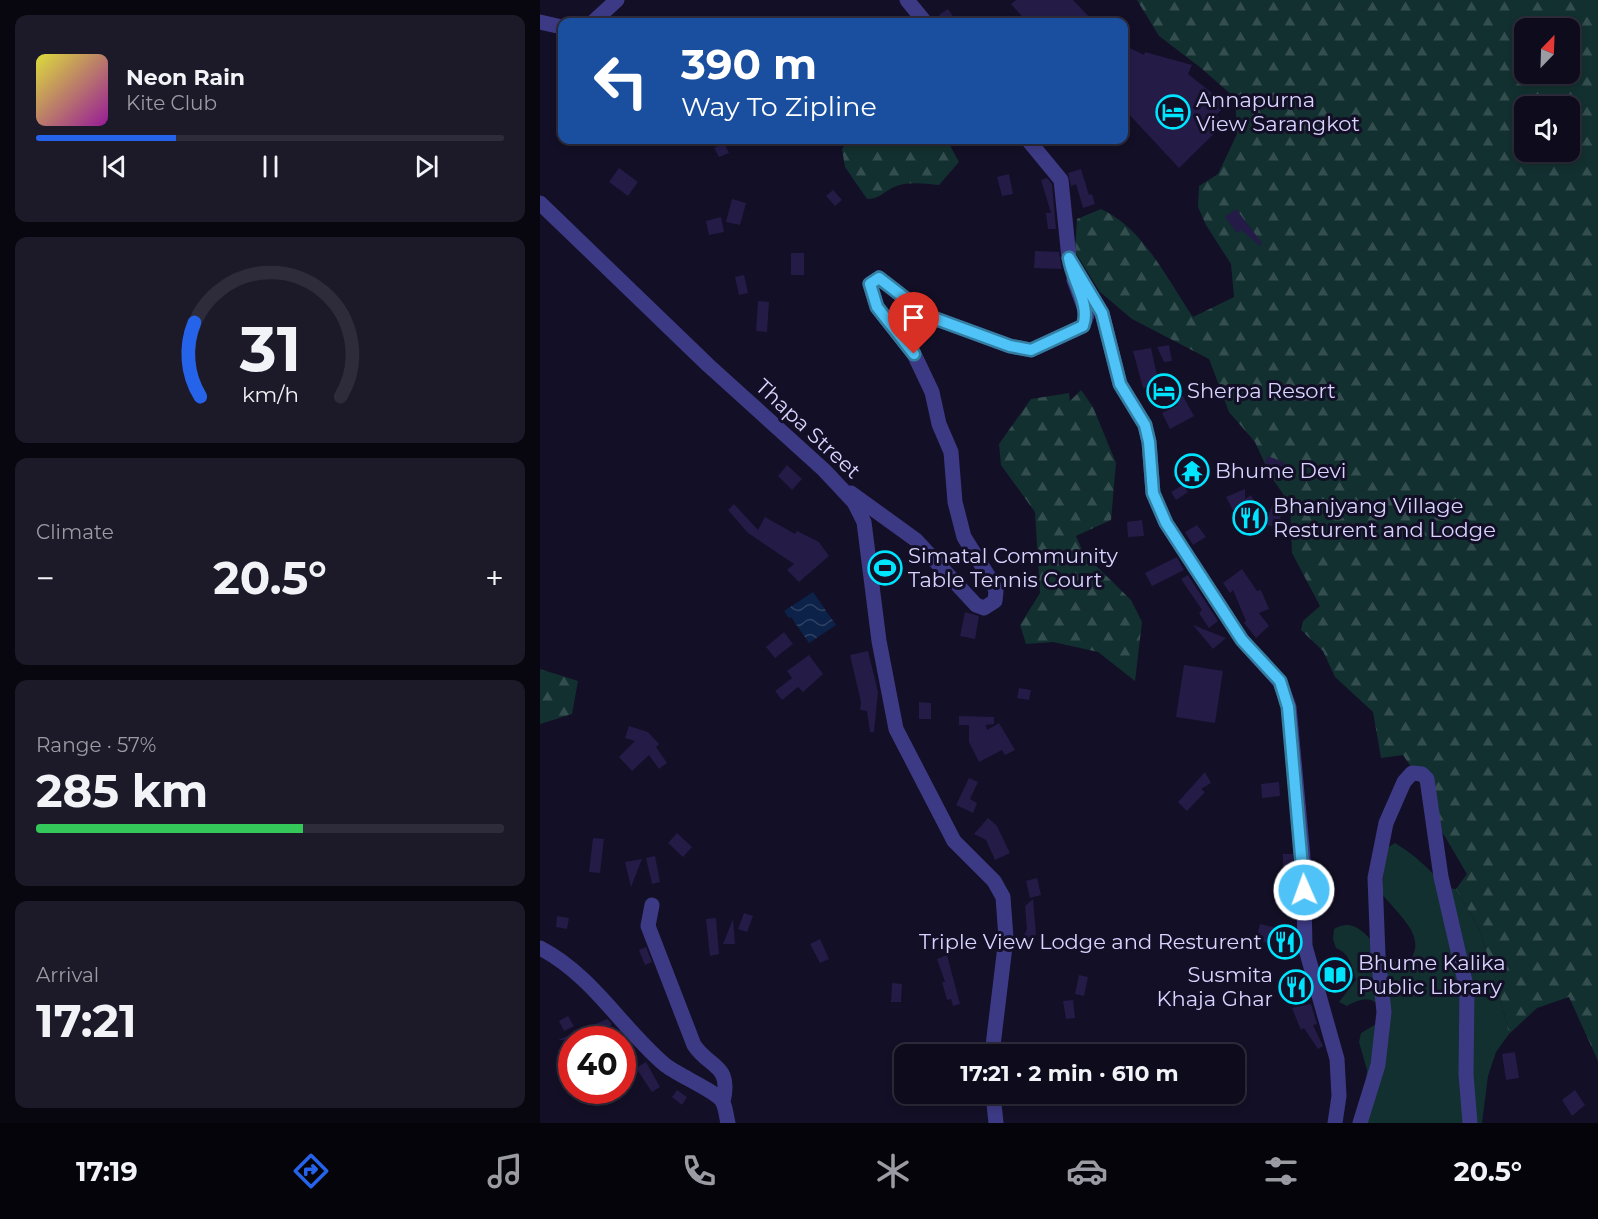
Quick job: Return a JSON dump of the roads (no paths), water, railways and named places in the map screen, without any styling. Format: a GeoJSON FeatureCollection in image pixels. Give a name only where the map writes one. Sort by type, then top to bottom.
{"type":"FeatureCollection","features":[{"type":"Feature","properties":{"kind":"street"},"geometry":{"type":"LineString","coordinates":[[597,18],[617,0]]}},
{"type":"Feature","properties":{"kind":"street"},"geometry":{"type":"LineString","coordinates":[[907,0],[923,18]]}},
{"type":"Feature","properties":{"kind":"street"},"geometry":{"type":"LineString","coordinates":[[540,22],[558,26]]}},
{"type":"Feature","properties":{"kind":"street"},"geometry":{"type":"LineString","coordinates":[[838,484],[916,540],[976,604],[984,608],[995,601],[996,591],[992,582],[964,537],[955,501],[951,452],[939,424],[932,392],[914,354],[877,307],[870,284],[879,278],[928,316],[1010,346],[1031,350],[1083,326],[1087,315],[1071,273],[1061,180],[1031,144]]}},
{"type":"Feature","properties":{"kind":"street","name":"Thapa Street"},"geometry":{"type":"LineString","coordinates":[[540,203],[708,366],[838,484],[854,502],[864,522],[879,641],[896,729],[954,841],[994,881],[1003,897],[1006,938],[993,1044]]}},
{"type":"Feature","properties":{"kind":"street"},"geometry":{"type":"LineString","coordinates":[[1069,258],[1102,313],[1120,384],[1145,425],[1149,442],[1153,493],[1166,523],[1242,640],[1280,681],[1284,692],[1288,707],[1303,857],[1305,946],[1308,964],[1337,1059],[1339,1096],[1335,1123]]}},
{"type":"Feature","properties":{"kind":"street"},"geometry":{"type":"LineString","coordinates":[[1360,1123],[1378,1065],[1384,1012],[1378,955],[1375,878],[1386,823],[1404,782],[1412,773],[1422,774],[1427,779],[1441,877],[1467,990],[1466,1074],[1470,1123]]}},
{"type":"Feature","properties":{"kind":"street"},"geometry":{"type":"LineString","coordinates":[[652,905],[647,920],[648,926],[694,1045],[698,1052],[720,1069],[726,1082],[723,1102]]}},
{"type":"Feature","properties":{"kind":"street"},"geometry":{"type":"LineString","coordinates":[[540,948],[565,964],[601,996],[662,1063],[719,1096],[723,1102],[728,1123]]}},
{"type":"Feature","properties":{"kind":"street"},"geometry":{"type":"LineString","coordinates":[[994,1104],[996,1123]]}},
{"type":"Feature","properties":{"kind":"water"},"geometry":{"type":"Polygon","coordinates":[[[813,592],[836,625],[809,643],[791,617],[789,618],[784,611],[813,592]]]}},
{"type":"Feature","properties":{"kind":"place","name":"Annapurna View Sarangkot"},"geometry":{"type":"Point","coordinates":[1173,112]}},
{"type":"Feature","properties":{"kind":"place","name":"Sherpa Resort"},"geometry":{"type":"Point","coordinates":[1164,391]}},
{"type":"Feature","properties":{"kind":"place","name":"Bhume Devi"},"geometry":{"type":"Point","coordinates":[1192,471]}},
{"type":"Feature","properties":{"kind":"place","name":"Bhanjyang Village Resturent and Lodge"},"geometry":{"type":"Point","coordinates":[1250,518]}},
{"type":"Feature","properties":{"kind":"place","name":"Simatal Community Table Tennis Court"},"geometry":{"type":"Point","coordinates":[885,568]}},
{"type":"Feature","properties":{"kind":"place","name":"Triple View Lodge and Resturent"},"geometry":{"type":"Point","coordinates":[1285,942]}},
{"type":"Feature","properties":{"kind":"place","name":"Bhume Kalika Public Library"},"geometry":{"type":"Point","coordinates":[1335,975]}},
{"type":"Feature","properties":{"kind":"place","name":"Susmita Khaja Ghar"},"geometry":{"type":"Point","coordinates":[1296,987]}}]}
